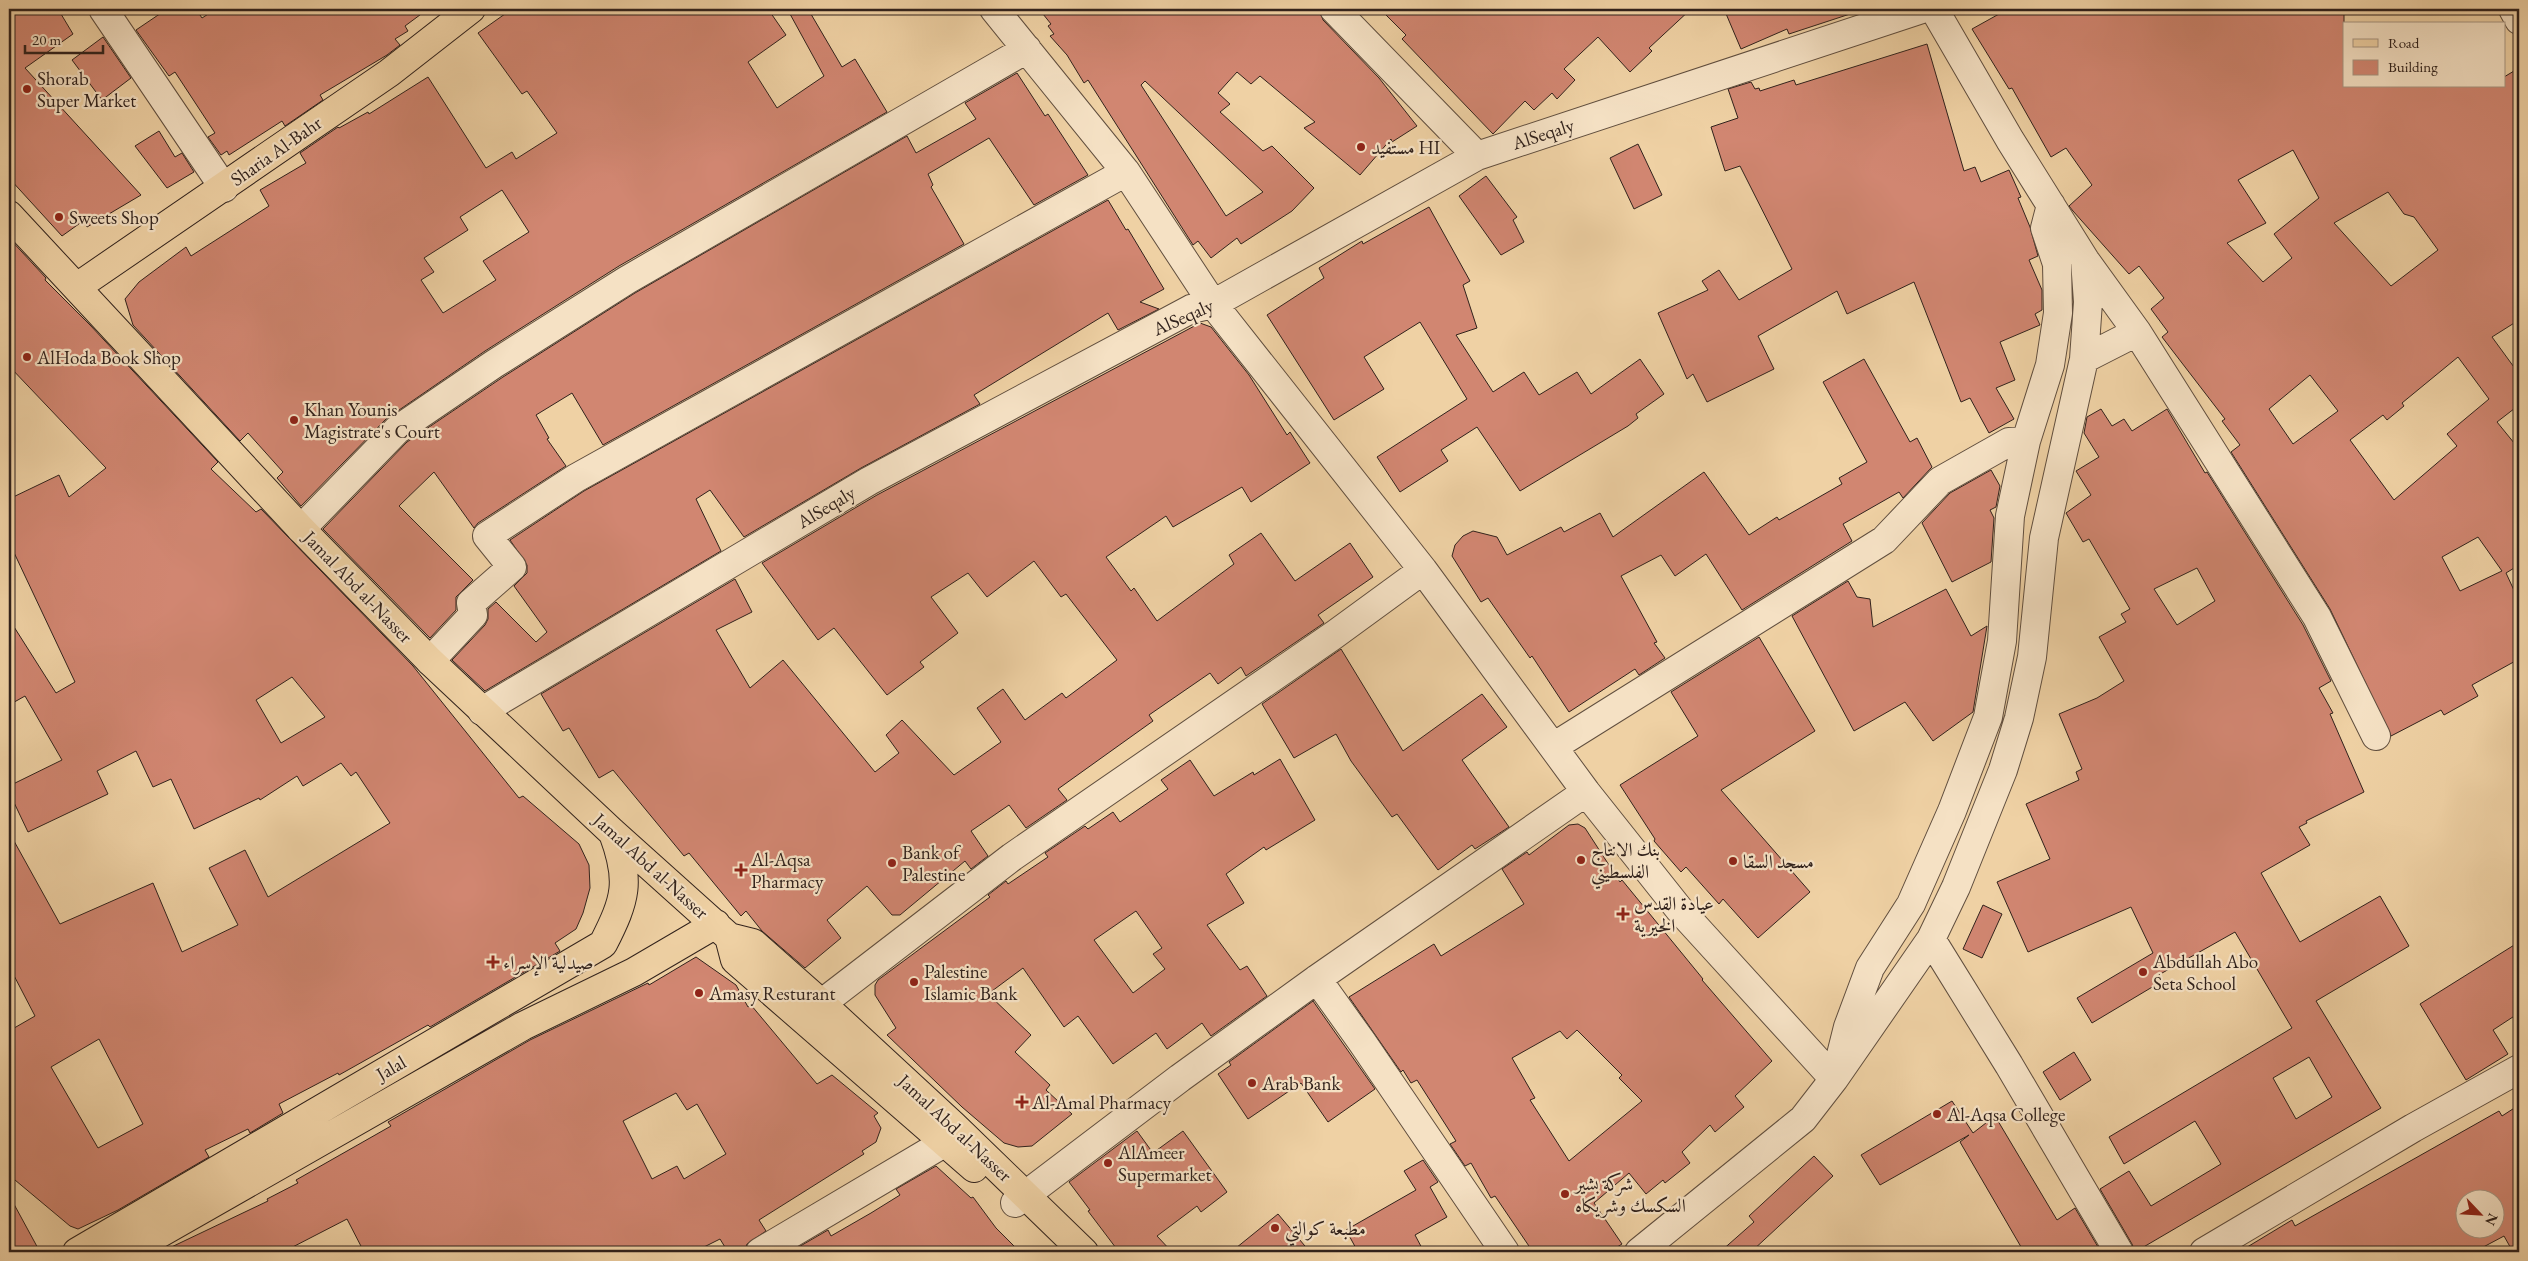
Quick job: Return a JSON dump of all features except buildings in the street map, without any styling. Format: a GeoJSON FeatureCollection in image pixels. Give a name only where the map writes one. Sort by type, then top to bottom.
{"type":"FeatureCollection","features":[{"type":"Feature","properties":{"kind":"main road","name":"Sharia Al-Bahr"},"geometry":{"type":"LineString","coordinates":[[77,287],[224,188],[389,73],[471,9]]}},
{"type":"Feature","properties":{"kind":"main road","name":"Jamal Abd al-Nasser"},"geometry":{"type":"LineString","coordinates":[[9,215],[301,529],[430,661],[612,832],[722,930],[735,960],[812,1011],[1021,1199],[1084,1252]]}},
{"type":"Feature","properties":{"kind":"main road","name":"Jalal"},"geometry":{"type":"LineString","coordinates":[[77,1252],[604,944],[618,916],[624,894],[624,867],[612,832]]}},
{"type":"Feature","properties":{"kind":"main road","name":"Jalal"},"geometry":{"type":"LineString","coordinates":[[127,1252],[523,1026],[722,930]]}},
{"type":"Feature","properties":{"kind":"main road","name":"Jamal Abd al-Nasser"},"geometry":{"type":"LineString","coordinates":[[812,1011],[944,1143],[1021,1199],[1063,1252]]}},
{"type":"Feature","properties":{"kind":"street"},"geometry":{"type":"LineString","coordinates":[[103,9],[224,188]]}},
{"type":"Feature","properties":{"kind":"street"},"geometry":{"type":"LineString","coordinates":[[994,9],[1126,172],[1213,304],[1423,570],[1586,792],[1680,909],[1834,1080]]}},
{"type":"Feature","properties":{"kind":"street"},"geometry":{"type":"LineString","coordinates":[[1334,9],[1477,156]]}},
{"type":"Feature","properties":{"kind":"street","name":"AlSeqaly"},"geometry":{"type":"LineString","coordinates":[[482,711],[869,481],[1191,309],[1213,304],[1477,156],[1922,9]]}},
{"type":"Feature","properties":{"kind":"street"},"geometry":{"type":"LineString","coordinates":[[1934,9],[2085,260],[2137,332],[2317,617],[2376,736]]}},
{"type":"Feature","properties":{"kind":"street"},"geometry":{"type":"LineString","coordinates":[[2513,9],[2519,20]]}},
{"type":"Feature","properties":{"kind":"street"},"geometry":{"type":"LineString","coordinates":[[301,529],[396,430],[494,364],[627,280],[1027,49]]}},
{"type":"Feature","properties":{"kind":"street"},"geometry":{"type":"LineString","coordinates":[[430,661],[473,615],[471,603],[512,567],[488,536],[495,530],[576,478],[1126,172]]}},
{"type":"Feature","properties":{"kind":"street"},"geometry":{"type":"LineString","coordinates":[[1834,1080],[1848,1027],[1870,968],[1911,904],[1952,811],[1988,717],[2002,641],[2010,516],[2026,441],[2050,365],[2058,313],[2057,264],[2045,228],[2051,206]]}},
{"type":"Feature","properties":{"kind":"street"},"geometry":{"type":"LineString","coordinates":[[1639,1252],[1803,1120],[1834,1080],[1930,939],[1956,888],[1986,816],[2019,718],[2032,657],[2044,538],[2084,359],[2088,302],[2085,260]]}},
{"type":"Feature","properties":{"kind":"street"},"geometry":{"type":"LineString","coordinates":[[2084,359],[2137,332]]}},
{"type":"Feature","properties":{"kind":"street"},"geometry":{"type":"LineString","coordinates":[[1553,747],[1884,540],[1940,481],[2009,442],[2026,441]]}},
{"type":"Feature","properties":{"kind":"street"},"geometry":{"type":"LineString","coordinates":[[812,1011],[1012,857],[1326,640],[1423,570]]}},
{"type":"Feature","properties":{"kind":"street"},"geometry":{"type":"LineString","coordinates":[[1021,1199],[1180,1078],[1317,979],[1586,792]]}},
{"type":"Feature","properties":{"kind":"street"},"geometry":{"type":"LineString","coordinates":[[1930,939],[2009,1065],[2119,1252]]}},
{"type":"Feature","properties":{"kind":"street"},"geometry":{"type":"LineString","coordinates":[[1317,979],[1505,1252]]}},
{"type":"Feature","properties":{"kind":"street"},"geometry":{"type":"LineString","coordinates":[[2204,1252],[2412,1128],[2519,1069]]}},
{"type":"Feature","properties":{"kind":"street"},"geometry":{"type":"LineString","coordinates":[[760,1252],[944,1143]]}},
{"type":"Feature","properties":{"kind":"place","name":"Shorab Super Market"},"geometry":{"type":"Point","coordinates":[27,89]}},
{"type":"Feature","properties":{"kind":"place","name":"مستفيد HI"},"geometry":{"type":"Point","coordinates":[1361,147]}},
{"type":"Feature","properties":{"kind":"place","name":"Sweets Shop"},"geometry":{"type":"Point","coordinates":[59,217]}},
{"type":"Feature","properties":{"kind":"place","name":"AlHoda Book Shop"},"geometry":{"type":"Point","coordinates":[27,357]}},
{"type":"Feature","properties":{"kind":"place","name":"Khan Younis Magistrate's Court"},"geometry":{"type":"Point","coordinates":[294,420]}},
{"type":"Feature","properties":{"kind":"place","name":"بنك الانتاج الفلسطيني"},"geometry":{"type":"Point","coordinates":[1581,860]}},
{"type":"Feature","properties":{"kind":"place","name":"مسجد السقا"},"geometry":{"type":"Point","coordinates":[1733,861]}},
{"type":"Feature","properties":{"kind":"place","name":"Bank of Palestine"},"geometry":{"type":"Point","coordinates":[892,863]}},
{"type":"Feature","properties":{"kind":"place","name":"Al-Aqsa Pharmacy"},"geometry":{"type":"Point","coordinates":[741,870]}},
{"type":"Feature","properties":{"kind":"place","name":"عيادة القدس الخيرية"},"geometry":{"type":"Point","coordinates":[1623,914]}},
{"type":"Feature","properties":{"kind":"place","name":"صيدلية الإسراء"},"geometry":{"type":"Point","coordinates":[493,962]}},
{"type":"Feature","properties":{"kind":"place","name":"ِAbdullah Abo Seta School"},"geometry":{"type":"Point","coordinates":[2143,972]}},
{"type":"Feature","properties":{"kind":"place","name":"Palestine Islamic Bank"},"geometry":{"type":"Point","coordinates":[914,982]}},
{"type":"Feature","properties":{"kind":"place","name":"Amasy Resturant"},"geometry":{"type":"Point","coordinates":[699,993]}},
{"type":"Feature","properties":{"kind":"place","name":"Arab Bank"},"geometry":{"type":"Point","coordinates":[1252,1083]}},
{"type":"Feature","properties":{"kind":"place","name":"Al-Amal Pharmacy"},"geometry":{"type":"Point","coordinates":[1022,1102]}},
{"type":"Feature","properties":{"kind":"place","name":"Al-Aqsa College"},"geometry":{"type":"Point","coordinates":[1937,1114]}},
{"type":"Feature","properties":{"kind":"place","name":"AlAmeer Supermarket"},"geometry":{"type":"Point","coordinates":[1108,1163]}},
{"type":"Feature","properties":{"kind":"place","name":"شركة بشير السكسك وشريكاه"},"geometry":{"type":"Point","coordinates":[1565,1194]}},
{"type":"Feature","properties":{"kind":"place","name":"مطبعة كوالتي"},"geometry":{"type":"Point","coordinates":[1275,1228]}}]}
